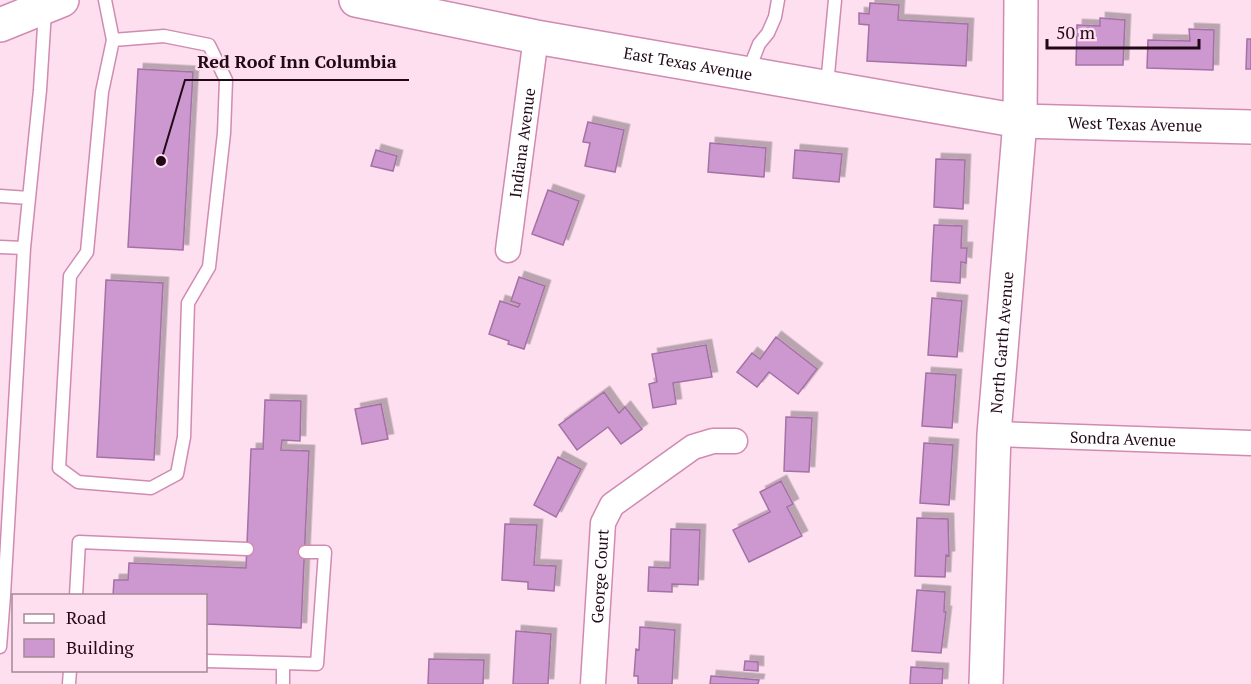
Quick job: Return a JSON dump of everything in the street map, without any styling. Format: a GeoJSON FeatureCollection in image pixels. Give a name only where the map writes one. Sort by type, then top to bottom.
{"type":"FeatureCollection","features":[{"type":"Feature","properties":{"kind":"street","name":"East Texas Avenue"},"geometry":{"type":"LineString","coordinates":[[356,0],[536,37],[1020,121]]}},
{"type":"Feature","properties":{"kind":"street","name":"North Garth Avenue"},"geometry":{"type":"LineString","coordinates":[[986,684],[994,434],[1020,121],[1021,0]]}},
{"type":"Feature","properties":{"kind":"street"},"geometry":{"type":"LineString","coordinates":[[0,25],[44,4]]}},
{"type":"Feature","properties":{"kind":"street","name":"Indiana Avenue"},"geometry":{"type":"LineString","coordinates":[[508,250],[536,37]]}},
{"type":"Feature","properties":{"kind":"street","name":"West Texas Avenue"},"geometry":{"type":"LineString","coordinates":[[1020,121],[1251,127]]}},
{"type":"Feature","properties":{"kind":"street","name":"Sondra Avenue"},"geometry":{"type":"LineString","coordinates":[[994,434],[1251,443]]}},
{"type":"Feature","properties":{"kind":"street","name":"George Court"},"geometry":{"type":"LineString","coordinates":[[593,684],[603,523],[612,505],[693,447],[713,441],[735,441]]}},
{"type":"Feature","properties":{"kind":"lane"},"geometry":{"type":"LineString","coordinates":[[105,0],[113,40],[102,92],[87,252],[70,276],[59,468],[78,482],[151,488],[177,474],[181,455],[184,437],[188,303],[209,267],[224,133],[226,80],[209,45],[164,36],[113,40]]}},
{"type":"Feature","properties":{"kind":"lane"},"geometry":{"type":"LineString","coordinates":[[748,74],[759,44],[768,33],[775,17],[778,0]]}},
{"type":"Feature","properties":{"kind":"lane"},"geometry":{"type":"LineString","coordinates":[[826,87],[835,0]]}},
{"type":"Feature","properties":{"kind":"lane"},"geometry":{"type":"LineString","coordinates":[[0,647],[5,459],[40,90],[44,4]]}},
{"type":"Feature","properties":{"kind":"lane"},"geometry":{"type":"LineString","coordinates":[[0,196],[29,198]]}},
{"type":"Feature","properties":{"kind":"lane"},"geometry":{"type":"LineString","coordinates":[[0,247],[24,248]]}},
{"type":"Feature","properties":{"kind":"lane"},"geometry":{"type":"LineString","coordinates":[[76,594],[79,542],[246,549]]}},
{"type":"Feature","properties":{"kind":"lane"},"geometry":{"type":"LineString","coordinates":[[207,661],[317,664],[325,552],[305,552]]}},
{"type":"Feature","properties":{"kind":"lane"},"geometry":{"type":"LineString","coordinates":[[283,663],[283,684]]}},
{"type":"Feature","properties":{"kind":"building"},"geometry":{"type":"Polygon","coordinates":[[[870,3],[899,5],[898,20],[968,24],[966,66],[867,61],[869,25],[859,24],[859,13],[869,14],[870,3]]]}},
{"type":"Feature","properties":{"kind":"building"},"geometry":{"type":"Polygon","coordinates":[[[1100,18],[1125,20],[1123,65],[1076,65],[1077,25],[1100,26],[1100,18]]]}},
{"type":"Feature","properties":{"kind":"building"},"geometry":{"type":"Polygon","coordinates":[[[1189,29],[1214,30],[1213,70],[1147,68],[1148,40],[1190,41],[1189,29]]]}},
{"type":"Feature","properties":{"kind":"building"},"geometry":{"type":"Polygon","coordinates":[[[1247,39],[1251,39],[1251,69],[1246,69],[1247,39]]]}},
{"type":"Feature","properties":{"kind":"building"},"geometry":{"type":"Polygon","coordinates":[[[138,69],[193,72],[183,250],[128,247],[138,69]]]}},
{"type":"Feature","properties":{"kind":"building"},"geometry":{"type":"Polygon","coordinates":[[[588,122],[624,130],[615,172],[585,166],[590,143],[583,142],[588,122]]]}},
{"type":"Feature","properties":{"kind":"building"},"geometry":{"type":"Polygon","coordinates":[[[710,143],[766,148],[764,177],[708,172],[710,143]]]}},
{"type":"Feature","properties":{"kind":"building"},"geometry":{"type":"Polygon","coordinates":[[[376,150],[397,156],[393,171],[371,166],[376,150]]]}},
{"type":"Feature","properties":{"kind":"building"},"geometry":{"type":"Polygon","coordinates":[[[795,150],[842,154],[839,182],[793,178],[795,150]]]}},
{"type":"Feature","properties":{"kind":"building"},"geometry":{"type":"Polygon","coordinates":[[[936,159],[965,160],[963,209],[934,207],[936,159]]]}},
{"type":"Feature","properties":{"kind":"building"},"geometry":{"type":"Polygon","coordinates":[[[548,190],[579,201],[563,245],[532,234],[548,190]]]}},
{"type":"Feature","properties":{"kind":"building"},"geometry":{"type":"Polygon","coordinates":[[[934,225],[962,226],[961,248],[967,248],[966,263],[961,262],[960,283],[931,281],[934,225]]]}},
{"type":"Feature","properties":{"kind":"building"},"geometry":{"type":"Polygon","coordinates":[[[519,277],[545,286],[524,349],[489,334],[500,301],[518,307],[520,304],[511,301],[519,277]]]}},
{"type":"Feature","properties":{"kind":"building"},"geometry":{"type":"Polygon","coordinates":[[[106,280],[163,283],[154,460],[97,457],[106,280]]]}},
{"type":"Feature","properties":{"kind":"building"},"geometry":{"type":"Polygon","coordinates":[[[932,298],[962,301],[957,357],[928,355],[932,298]]]}},
{"type":"Feature","properties":{"kind":"building"},"geometry":{"type":"Polygon","coordinates":[[[776,337],[817,369],[798,394],[769,372],[757,387],[737,372],[752,353],[760,359],[776,337]]]}},
{"type":"Feature","properties":{"kind":"building"},"geometry":{"type":"Polygon","coordinates":[[[706,345],[712,377],[673,383],[676,404],[653,408],[649,384],[657,382],[652,354],[706,345]]]}},
{"type":"Feature","properties":{"kind":"building"},"geometry":{"type":"Polygon","coordinates":[[[926,373],[956,375],[952,428],[922,426],[926,373]]]}},
{"type":"Feature","properties":{"kind":"building"},"geometry":{"type":"Polygon","coordinates":[[[604,392],[619,413],[625,407],[642,429],[621,444],[608,427],[577,450],[559,425],[604,392]]]}},
{"type":"Feature","properties":{"kind":"building"},"geometry":{"type":"Polygon","coordinates":[[[265,400],[301,401],[300,441],[282,440],[281,450],[309,451],[301,628],[207,624],[207,594],[113,594],[114,580],[128,580],[129,563],[246,568],[251,449],[263,449],[265,400]]]}},
{"type":"Feature","properties":{"kind":"building"},"geometry":{"type":"Polygon","coordinates":[[[381,404],[388,439],[362,444],[355,409],[381,404]]]}},
{"type":"Feature","properties":{"kind":"building"},"geometry":{"type":"Polygon","coordinates":[[[786,417],[812,418],[809,472],[784,471],[786,417]]]}},
{"type":"Feature","properties":{"kind":"building"},"geometry":{"type":"Polygon","coordinates":[[[924,443],[953,445],[949,505],[920,503],[924,443]]]}},
{"type":"Feature","properties":{"kind":"building"},"geometry":{"type":"Polygon","coordinates":[[[558,457],[581,469],[556,517],[534,505],[558,457]]]}},
{"type":"Feature","properties":{"kind":"building"},"geometry":{"type":"Polygon","coordinates":[[[781,481],[793,504],[787,507],[802,536],[749,562],[733,530],[770,512],[760,492],[781,481]]]}},
{"type":"Feature","properties":{"kind":"building"},"geometry":{"type":"Polygon","coordinates":[[[917,518],[948,519],[949,556],[946,555],[945,577],[915,576],[917,518]]]}},
{"type":"Feature","properties":{"kind":"building"},"geometry":{"type":"Polygon","coordinates":[[[505,524],[537,525],[534,565],[556,566],[554,591],[528,589],[528,582],[502,580],[505,524]]]}},
{"type":"Feature","properties":{"kind":"building"},"geometry":{"type":"Polygon","coordinates":[[[671,529],[700,530],[698,585],[672,584],[672,592],[648,591],[649,567],[670,568],[671,529]]]}},
{"type":"Feature","properties":{"kind":"building"},"geometry":{"type":"Polygon","coordinates":[[[917,590],[945,592],[944,612],[946,612],[941,653],[912,651],[917,590]]]}},
{"type":"Feature","properties":{"kind":"building"},"geometry":{"type":"Polygon","coordinates":[[[640,627],[675,630],[672,684],[638,684],[638,676],[634,676],[636,649],[639,650],[640,627]]]}},
{"type":"Feature","properties":{"kind":"building"},"geometry":{"type":"Polygon","coordinates":[[[516,631],[551,634],[548,684],[513,684],[516,631]]]}},
{"type":"Feature","properties":{"kind":"building"},"geometry":{"type":"Polygon","coordinates":[[[429,659],[484,660],[483,684],[428,684],[429,659]]]}},
{"type":"Feature","properties":{"kind":"building"},"geometry":{"type":"Polygon","coordinates":[[[745,661],[758,662],[758,671],[744,670],[745,661]]]}},
{"type":"Feature","properties":{"kind":"building"},"geometry":{"type":"Polygon","coordinates":[[[911,667],[943,669],[942,684],[910,684],[911,667]]]}},
{"type":"Feature","properties":{"kind":"building"},"geometry":{"type":"Polygon","coordinates":[[[711,676],[759,680],[758,684],[710,684],[711,676]]]}},
{"type":"Feature","properties":{"kind":"place","name":"Red Roof Inn Columbia"},"geometry":{"type":"Point","coordinates":[161,161]}}]}
